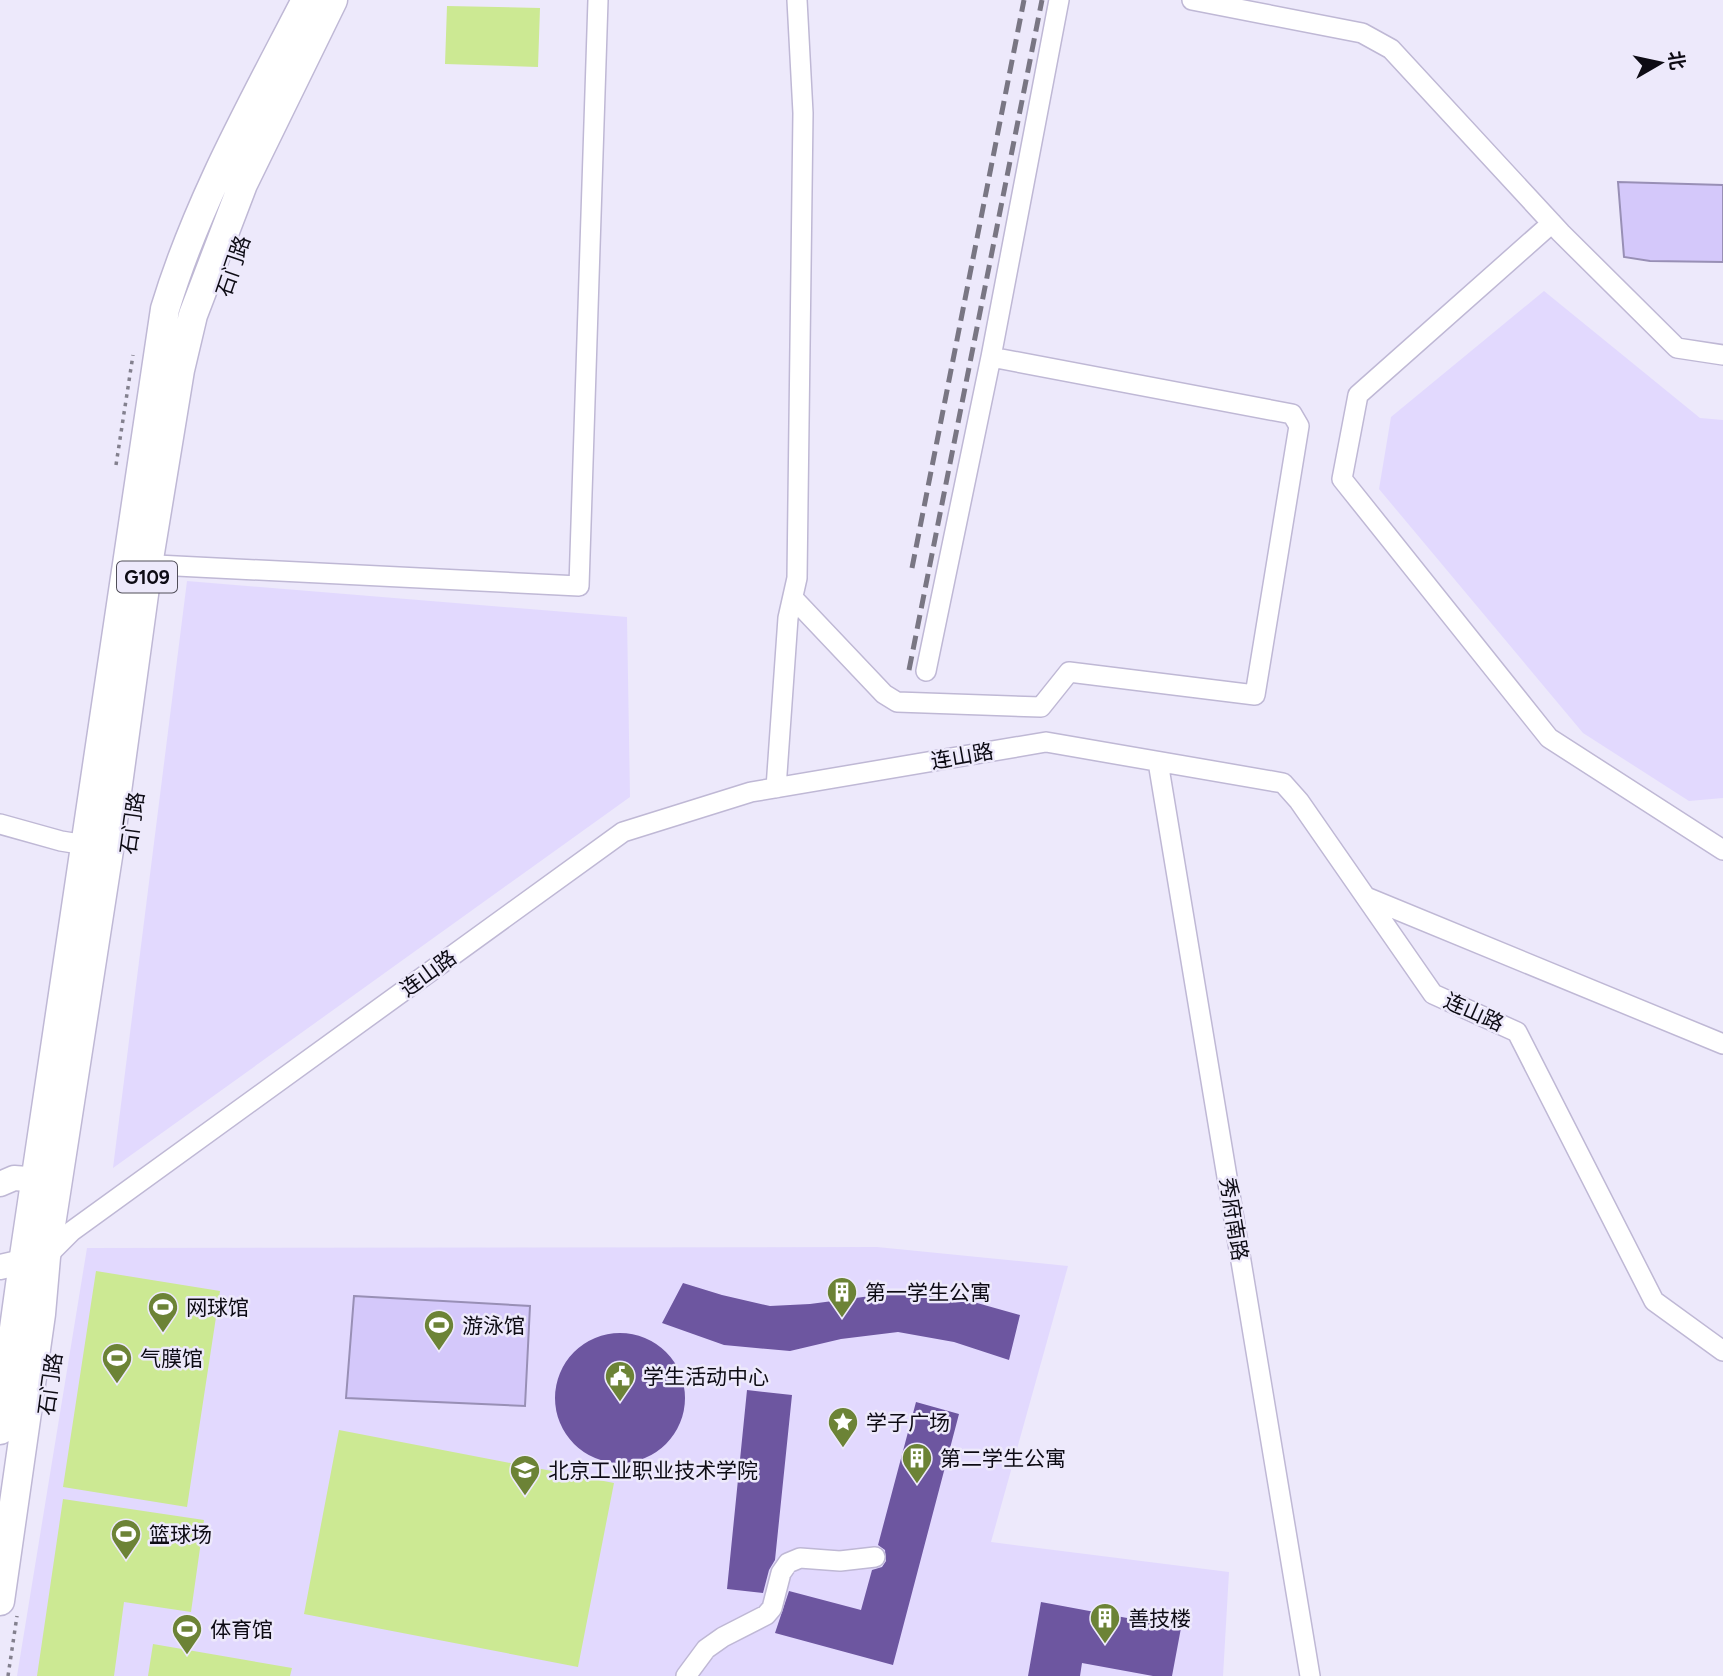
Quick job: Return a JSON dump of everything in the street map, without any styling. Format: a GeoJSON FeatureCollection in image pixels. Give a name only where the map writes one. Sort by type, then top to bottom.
{"type":"FeatureCollection","features":[{"type":"Feature","properties":{"kind":"highway","name":"石门路"},"geometry":{"type":"LineString","coordinates":[[0,1430],[23,1262],[48,1180],[137,564],[165,309],[215,178],[306,0]]}},
{"type":"Feature","properties":{"kind":"highway","name":"石门路"},"geometry":{"type":"LineString","coordinates":[[137,564],[193,315],[243,184],[333,0]]}},
{"type":"Feature","properties":{"kind":"highway","name":"石门路"},"geometry":{"type":"LineString","coordinates":[[9,1604],[41,1314],[23,1262]]}},
{"type":"Feature","properties":{"kind":"main road"},"geometry":{"type":"LineString","coordinates":[[0,1184],[14,1178],[48,1180]]}},
{"type":"Feature","properties":{"kind":"street"},"geometry":{"type":"LineString","coordinates":[[137,564],[579,586],[598,0]]}},
{"type":"Feature","properties":{"kind":"street"},"geometry":{"type":"LineString","coordinates":[[776,788],[788,618],[797,578],[803,113],[797,0]]}},
{"type":"Feature","properties":{"kind":"street"},"geometry":{"type":"LineString","coordinates":[[926,671],[991,357],[1059,0]]}},
{"type":"Feature","properties":{"kind":"street"},"geometry":{"type":"LineString","coordinates":[[1192,0],[1362,33],[1391,50],[1552,223],[1677,348],[1723,355]]}},
{"type":"Feature","properties":{"kind":"street"},"geometry":{"type":"LineString","coordinates":[[1552,223],[1358,395],[1342,478],[1549,738],[1723,849]]}},
{"type":"Feature","properties":{"kind":"street"},"geometry":{"type":"LineString","coordinates":[[991,357],[1292,414],[1299,426],[1255,695],[1069,672],[1041,707],[1036,743]]}},
{"type":"Feature","properties":{"kind":"street"},"geometry":{"type":"LineString","coordinates":[[793,598],[884,694],[897,702],[1041,707]]}},
{"type":"Feature","properties":{"kind":"street","name":"连山路"},"geometry":{"type":"LineString","coordinates":[[23,1262],[72,1231],[623,832],[751,792],[1046,742],[1283,783],[1299,801],[1433,994],[1517,1031],[1654,1301],[1723,1351]]}},
{"type":"Feature","properties":{"kind":"street","name":"秀府南路"},"geometry":{"type":"LineString","coordinates":[[1158,761],[1310,1676]]}},
{"type":"Feature","properties":{"kind":"street"},"geometry":{"type":"LineString","coordinates":[[0,824],[97,847]]}},
{"type":"Feature","properties":{"kind":"street"},"geometry":{"type":"LineString","coordinates":[[1366,897],[1723,1044]]}},
{"type":"Feature","properties":{"kind":"street"},"geometry":{"type":"LineString","coordinates":[[686,1676],[706,1649],[765,1615],[772,1608],[781,1573],[788,1563],[800,1558],[840,1561],[875,1557]]}},
{"type":"Feature","properties":{"kind":"path"},"geometry":{"type":"LineString","coordinates":[[8,1676],[9,1604]]}},
{"type":"Feature","properties":{"kind":"shaded area"},"geometry":{"type":"Polygon","coordinates":[[[1618,182],[1723,185],[1723,262],[1650,261],[1624,257],[1618,182]]]}},
{"type":"Feature","properties":{"kind":"shaded area"},"geometry":{"type":"Polygon","coordinates":[[[1544,291],[1700,418],[1723,420],[1723,798],[1689,801],[1583,733],[1379,489],[1391,417],[1544,291]]]}},
{"type":"Feature","properties":{"kind":"shaded area"},"geometry":{"type":"Polygon","coordinates":[[[187,581],[627,617],[630,797],[113,1168],[187,581]]]}},
{"type":"Feature","properties":{"kind":"shaded area","name":"北京工业职业技术学院"},"geometry":{"type":"Polygon","coordinates":[[[877,1247],[1068,1266],[991,1542],[1229,1572],[1223,1676],[17,1676],[87,1248],[877,1247]]]}},
{"type":"Feature","properties":{"kind":"shaded area","name":"游泳馆"},"geometry":{"type":"Polygon","coordinates":[[[354,1296],[530,1306],[525,1406],[346,1398],[354,1296]]]}},
{"type":"Feature","properties":{"kind":"green space"},"geometry":{"type":"Polygon","coordinates":[[[447,6],[540,8],[538,67],[445,64],[447,6]]]}},
{"type":"Feature","properties":{"kind":"green space","name":"气膜馆"},"geometry":{"type":"Polygon","coordinates":[[[96,1271],[220,1291],[187,1507],[63,1487],[96,1271]]]}},
{"type":"Feature","properties":{"kind":"green space"},"geometry":{"type":"Polygon","coordinates":[[[339,1430],[614,1483],[578,1667],[304,1614],[339,1430]]]}},
{"type":"Feature","properties":{"kind":"green space","name":"篮球场"},"geometry":{"type":"Polygon","coordinates":[[[63,1499],[204,1520],[191,1612],[124,1602],[114,1676],[37,1676],[63,1499]]]}},
{"type":"Feature","properties":{"kind":"green space","name":"体育馆"},"geometry":{"type":"Polygon","coordinates":[[[153,1644],[292,1668],[290,1676],[148,1676],[153,1644]]]}},
{"type":"Feature","properties":{"kind":"building","name":"第一学生公寓"},"geometry":{"type":"Polygon","coordinates":[[[683,1283],[770,1306],[810,1304],[901,1292],[970,1301],[1020,1315],[1009,1360],[954,1342],[898,1332],[841,1339],[790,1351],[724,1345],[662,1323],[683,1283]]]}},
{"type":"Feature","properties":{"kind":"building","name":"学生活动中心"},"geometry":{"type":"Polygon","coordinates":[[[620,1333],[645,1338],[666,1352],[680,1373],[685,1398],[680,1423],[666,1444],[645,1458],[620,1463],[595,1458],[574,1444],[560,1423],[555,1398],[560,1373],[574,1352],[595,1338],[620,1333]]]}},
{"type":"Feature","properties":{"kind":"building"},"geometry":{"type":"Polygon","coordinates":[[[747,1390],[792,1395],[775,1560],[769,1570],[763,1593],[727,1589],[747,1390]]]}},
{"type":"Feature","properties":{"kind":"building","name":"第二学生公寓"},"geometry":{"type":"Polygon","coordinates":[[[916,1402],[959,1414],[893,1665],[775,1633],[789,1591],[861,1610],[872,1570],[882,1567],[886,1561],[885,1550],[878,1545],[916,1402]]]}},
{"type":"Feature","properties":{"kind":"building","name":"善技楼"},"geometry":{"type":"Polygon","coordinates":[[[1041,1602],[1181,1628],[1172,1676],[1153,1676],[1082,1663],[1080,1676],[1028,1676],[1041,1602]]]}},
{"type":"Feature","properties":{"kind":"railway"},"geometry":{"type":"LineString","coordinates":[[912,568],[1024,0]]}},
{"type":"Feature","properties":{"kind":"railway"},"geometry":{"type":"LineString","coordinates":[[909,670],[1042,0]]}},
{"type":"Feature","properties":{"kind":"place","name":"第一学生公寓"},"geometry":{"type":"Point","coordinates":[842,1319]}},
{"type":"Feature","properties":{"kind":"place","name":"网球馆"},"geometry":{"type":"Point","coordinates":[163,1334]}},
{"type":"Feature","properties":{"kind":"place","name":"游泳馆"},"geometry":{"type":"Point","coordinates":[439,1352]}},
{"type":"Feature","properties":{"kind":"place","name":"气膜馆"},"geometry":{"type":"Point","coordinates":[117,1385]}},
{"type":"Feature","properties":{"kind":"place","name":"学生活动中心"},"geometry":{"type":"Point","coordinates":[620,1403]}},
{"type":"Feature","properties":{"kind":"place","name":"学子广场"},"geometry":{"type":"Point","coordinates":[843,1449]}},
{"type":"Feature","properties":{"kind":"place","name":"第二学生公寓"},"geometry":{"type":"Point","coordinates":[917,1485]}},
{"type":"Feature","properties":{"kind":"place","name":"北京工业职业技术学院"},"geometry":{"type":"Point","coordinates":[525,1497]}},
{"type":"Feature","properties":{"kind":"place","name":"篮球场"},"geometry":{"type":"Point","coordinates":[126,1561]}},
{"type":"Feature","properties":{"kind":"place","name":"善技楼"},"geometry":{"type":"Point","coordinates":[1105,1645]}},
{"type":"Feature","properties":{"kind":"place","name":"体育馆"},"geometry":{"type":"Point","coordinates":[187,1656]}}]}
